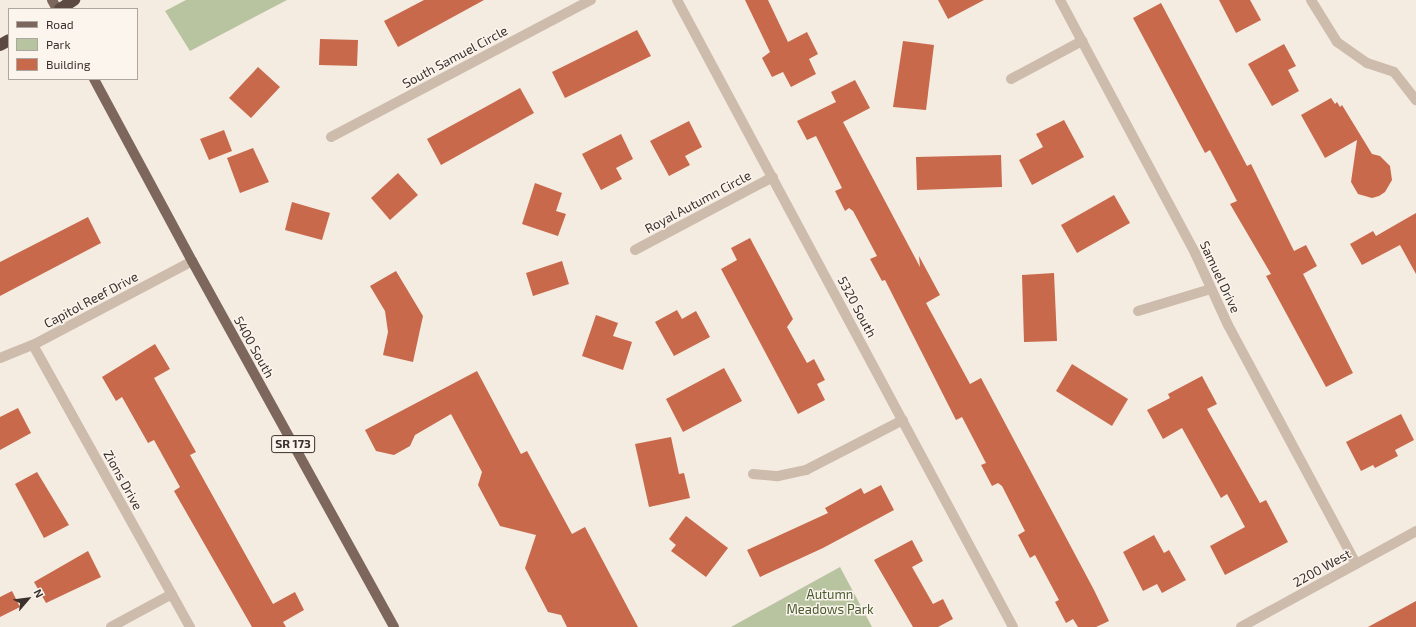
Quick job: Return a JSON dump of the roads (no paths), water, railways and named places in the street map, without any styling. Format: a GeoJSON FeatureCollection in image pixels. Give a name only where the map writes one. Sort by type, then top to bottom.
{"type":"FeatureCollection","features":[{"type":"Feature","properties":{"kind":"highway"},"geometry":{"type":"LineString","coordinates":[[60,8],[74,0]]}},
{"type":"Feature","properties":{"kind":"main road","name":"5400 South"},"geometry":{"type":"LineString","coordinates":[[95,80],[192,261],[394,627]]}},
{"type":"Feature","properties":{"kind":"street","name":"South Samuel Circle"},"geometry":{"type":"LineString","coordinates":[[331,137],[591,0]]}},
{"type":"Feature","properties":{"kind":"street","name":"5320 South"},"geometry":{"type":"LineString","coordinates":[[677,0],[1013,627]]}},
{"type":"Feature","properties":{"kind":"street","name":"Samuel Drive"},"geometry":{"type":"LineString","coordinates":[[1060,0],[1195,253],[1228,325],[1356,564]]}},
{"type":"Feature","properties":{"kind":"street"},"geometry":{"type":"LineString","coordinates":[[1311,0],[1337,42],[1367,63],[1394,72],[1416,100]]}},
{"type":"Feature","properties":{"kind":"street"},"geometry":{"type":"LineString","coordinates":[[1011,79],[1082,41]]}},
{"type":"Feature","properties":{"kind":"street","name":"Royal Autumn Circle"},"geometry":{"type":"LineString","coordinates":[[635,250],[773,177]]}},
{"type":"Feature","properties":{"kind":"street","name":"Capitol Reef Drive"},"geometry":{"type":"LineString","coordinates":[[0,358],[33,345],[192,261]]}},
{"type":"Feature","properties":{"kind":"street"},"geometry":{"type":"LineString","coordinates":[[1138,311],[1211,289]]}},
{"type":"Feature","properties":{"kind":"street","name":"Zions Drive"},"geometry":{"type":"LineString","coordinates":[[33,345],[190,627]]}},
{"type":"Feature","properties":{"kind":"street"},"geometry":{"type":"LineString","coordinates":[[753,474],[778,476],[806,470],[903,420]]}},
{"type":"Feature","properties":{"kind":"street","name":"2200 West"},"geometry":{"type":"LineString","coordinates":[[1240,627],[1416,532]]}},
{"type":"Feature","properties":{"kind":"street"},"geometry":{"type":"LineString","coordinates":[[111,627],[172,594]]}},
{"type":"Feature","properties":{"kind":"park label","name":"Autumn Meadows Park"},"geometry":{"type":"Point","coordinates":[830,602]}}]}
